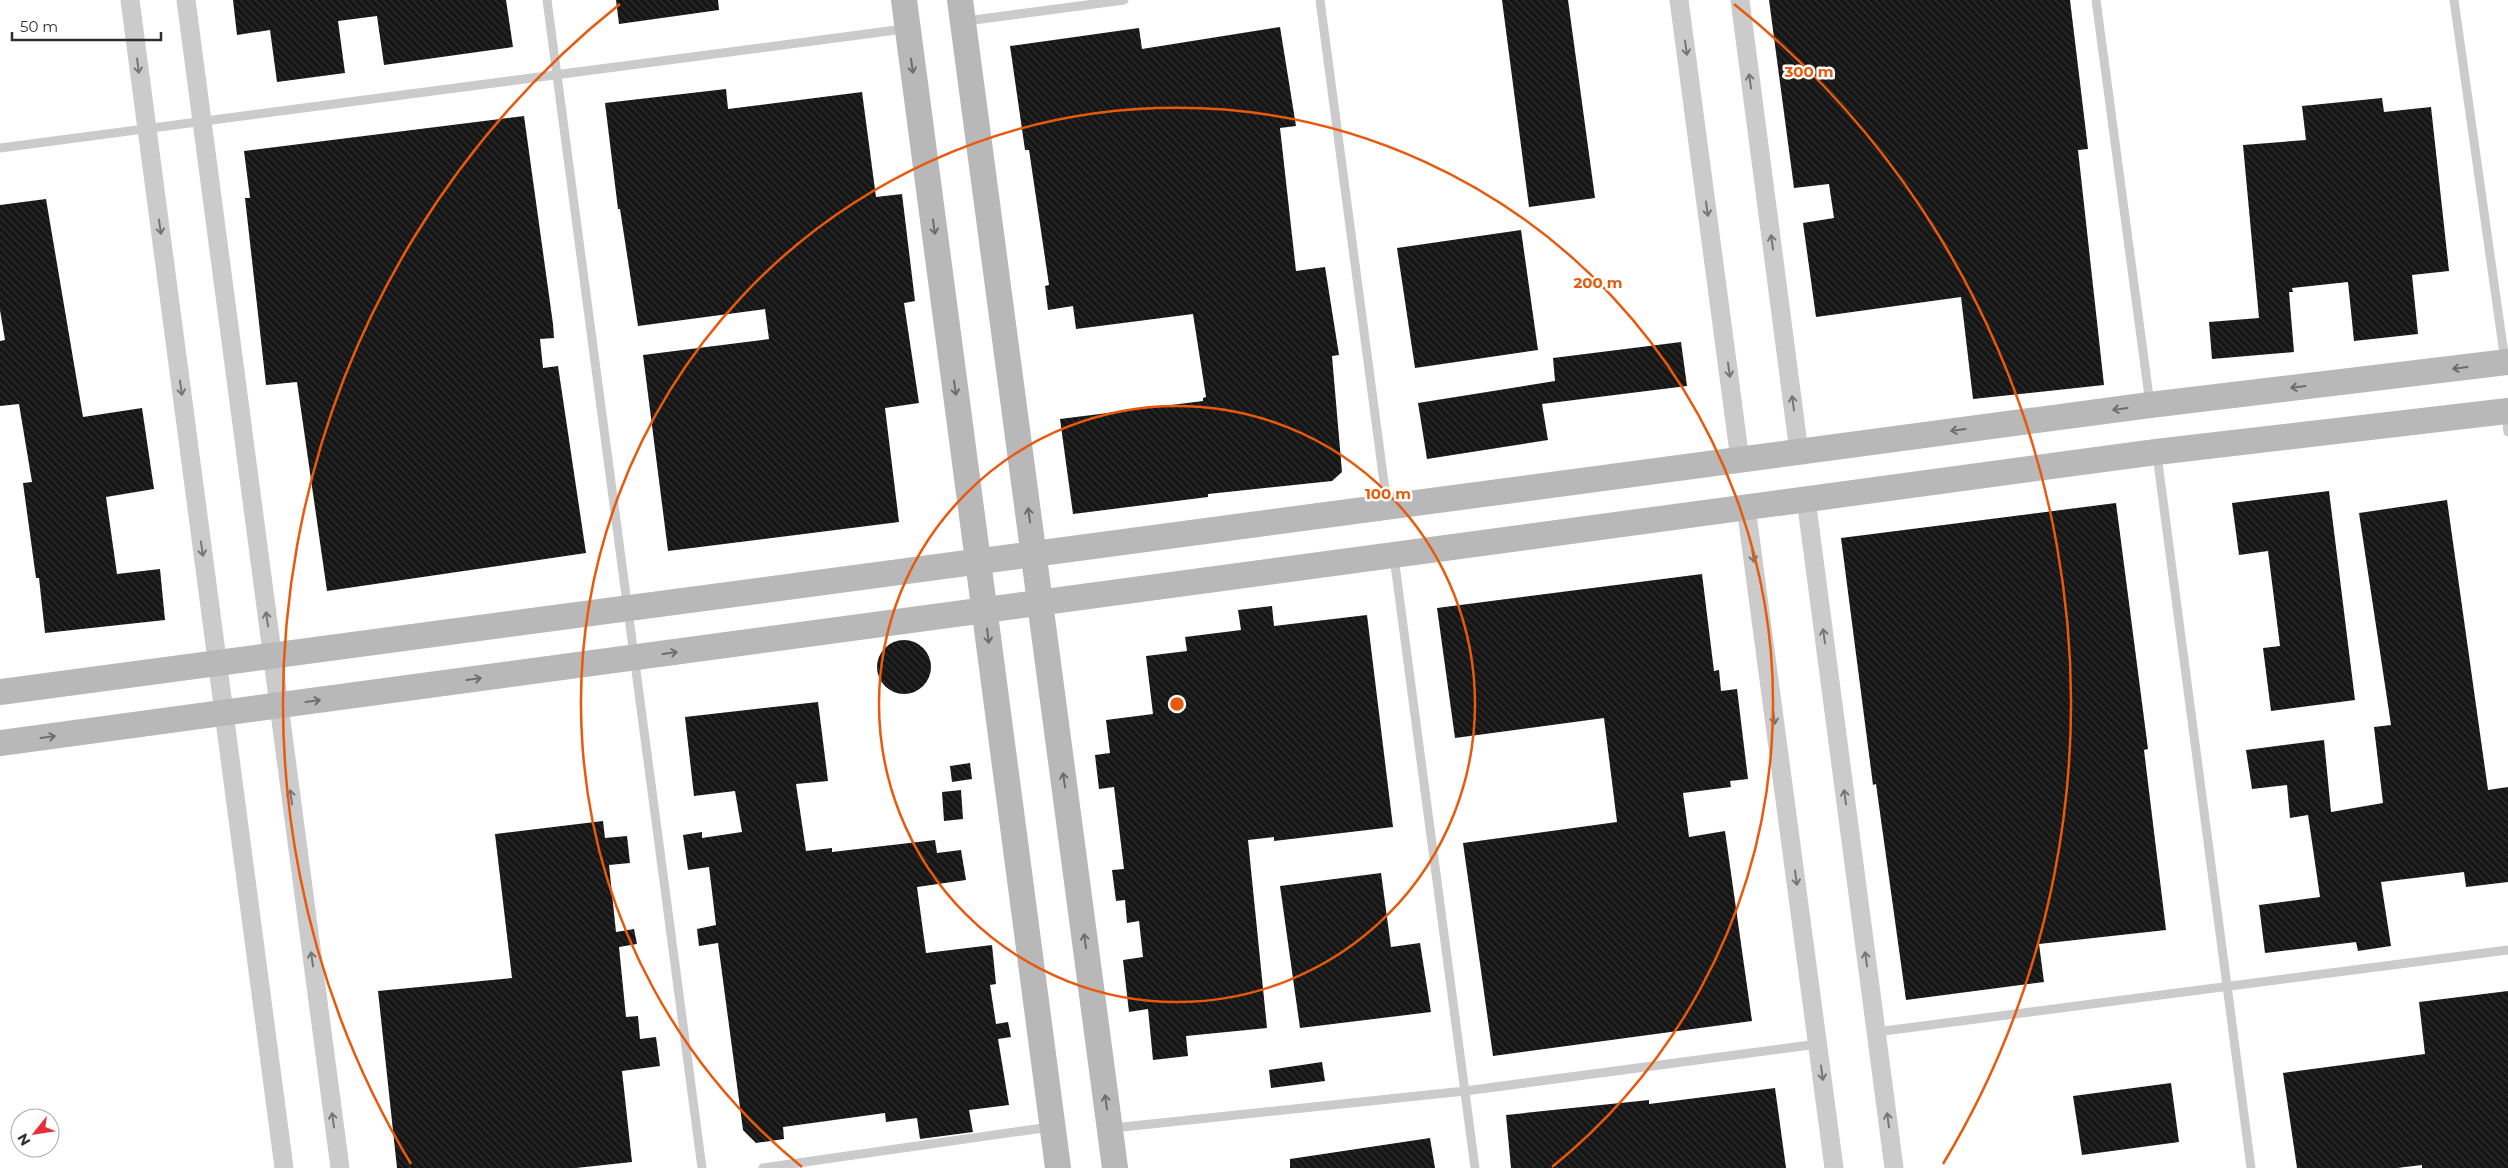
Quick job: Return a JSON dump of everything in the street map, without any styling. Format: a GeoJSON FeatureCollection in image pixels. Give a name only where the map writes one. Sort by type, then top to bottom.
{"type":"FeatureCollection","features":[{"type":"Feature","properties":{"kind":"street"},"geometry":{"type":"LineString","coordinates":[[130,0],[284,1168]]}},
{"type":"Feature","properties":{"kind":"street"},"geometry":{"type":"LineString","coordinates":[[186,0],[340,1168]]}},
{"type":"Feature","properties":{"kind":"street"},"geometry":{"type":"LineString","coordinates":[[904,0],[1058,1168]]}},
{"type":"Feature","properties":{"kind":"street"},"geometry":{"type":"LineString","coordinates":[[1679,0],[1740,460]]}},
{"type":"Feature","properties":{"kind":"street"},"geometry":{"type":"LineString","coordinates":[[1740,0],[1799,452]]}},
{"type":"Feature","properties":{"kind":"street"},"geometry":{"type":"LineString","coordinates":[[961,11],[1115,1168]]}},
{"type":"Feature","properties":{"kind":"street"},"geometry":{"type":"LineString","coordinates":[[0,692],[2150,405],[2506,362]]}},
{"type":"Feature","properties":{"kind":"street"},"geometry":{"type":"LineString","coordinates":[[0,743],[2156,452],[2507,418]]}},
{"type":"Feature","properties":{"kind":"street"},"geometry":{"type":"LineString","coordinates":[[1806,499],[1894,1168]]}},
{"type":"Feature","properties":{"kind":"street"},"geometry":{"type":"LineString","coordinates":[[1746,507],[1834,1168]]}},
{"type":"Feature","properties":{"kind":"lane"},"geometry":{"type":"LineString","coordinates":[[547,0],[702,1168]]}},
{"type":"Feature","properties":{"kind":"lane"},"geometry":{"type":"LineString","coordinates":[[961,11],[1124,0]]}},
{"type":"Feature","properties":{"kind":"lane"},"geometry":{"type":"LineString","coordinates":[[1320,0],[1387,507]]}},
{"type":"Feature","properties":{"kind":"lane"},"geometry":{"type":"LineString","coordinates":[[2096,0],[2150,405]]}},
{"type":"Feature","properties":{"kind":"lane"},"geometry":{"type":"LineString","coordinates":[[2454,0],[2506,362]]}},
{"type":"Feature","properties":{"kind":"lane"},"geometry":{"type":"LineString","coordinates":[[0,148],[908,29]]}},
{"type":"Feature","properties":{"kind":"lane"},"geometry":{"type":"LineString","coordinates":[[2156,452],[2251,1168]]}},
{"type":"Feature","properties":{"kind":"lane"},"geometry":{"type":"LineString","coordinates":[[1394,555],[1475,1168]]}},
{"type":"Feature","properties":{"kind":"lane"},"geometry":{"type":"LineString","coordinates":[[1876,1032],[2508,950]]}},
{"type":"Feature","properties":{"kind":"lane"},"geometry":{"type":"LineString","coordinates":[[1110,1129],[1465,1091],[1818,1044]]}},
{"type":"Feature","properties":{"kind":"lane"},"geometry":{"type":"LineString","coordinates":[[763,1168],[1052,1126]]}},
{"type":"Feature","properties":{"kind":"building"},"geometry":{"type":"Polygon","coordinates":[[[233,0],[506,0],[513,47],[384,65],[377,16],[338,21],[345,73],[277,82],[270,30],[237,35],[233,0]]]}},
{"type":"Feature","properties":{"kind":"building"},"geometry":{"type":"Polygon","coordinates":[[[616,0],[718,0],[719,10],[619,24],[616,0]]]}},
{"type":"Feature","properties":{"kind":"building"},"geometry":{"type":"Polygon","coordinates":[[[1502,0],[1568,0],[1595,198],[1529,207],[1502,0]]]}},
{"type":"Feature","properties":{"kind":"building"},"geometry":{"type":"Polygon","coordinates":[[[1769,0],[2070,0],[2088,149],[2078,150],[2104,385],[1973,399],[1961,297],[1816,317],[1803,223],[1834,218],[1829,184],[1794,188],[1769,0]]]}},
{"type":"Feature","properties":{"kind":"building"},"geometry":{"type":"Polygon","coordinates":[[[1280,27],[1296,126],[1280,128],[1296,271],[1325,267],[1339,355],[1332,356],[1342,472],[1332,481],[1208,494],[1208,497],[1073,514],[1060,419],[1203,401],[1203,398],[1206,397],[1193,314],[1076,329],[1073,306],[1048,310],[1045,286],[1049,285],[1029,150],[1025,150],[1010,46],[1139,28],[1142,49],[1280,27]]]}},
{"type":"Feature","properties":{"kind":"building"},"geometry":{"type":"Polygon","coordinates":[[[726,89],[728,109],[862,92],[876,197],[902,194],[915,301],[904,303],[919,403],[885,408],[899,522],[668,551],[643,355],[769,339],[765,309],[638,326],[620,209],[618,209],[605,103],[726,89]]]}},
{"type":"Feature","properties":{"kind":"building"},"geometry":{"type":"Polygon","coordinates":[[[2382,98],[2384,112],[2431,107],[2449,271],[2412,275],[2418,334],[2354,341],[2348,282],[2292,288],[2293,292],[2289,292],[2294,352],[2212,359],[2209,322],[2259,318],[2243,145],[2306,140],[2302,106],[2382,98]]]}},
{"type":"Feature","properties":{"kind":"building"},"geometry":{"type":"Polygon","coordinates":[[[524,116],[553,324],[554,338],[540,339],[543,368],[558,366],[586,553],[327,591],[297,382],[266,385],[245,198],[250,198],[244,151],[524,116]]]}},
{"type":"Feature","properties":{"kind":"building"},"geometry":{"type":"Polygon","coordinates":[[[46,199],[83,417],[142,408],[154,489],[106,497],[117,574],[160,569],[165,620],[45,633],[39,578],[36,578],[23,483],[32,482],[19,404],[0,406],[0,341],[5,340],[0,310],[0,205],[46,199]]]}},
{"type":"Feature","properties":{"kind":"building"},"geometry":{"type":"Polygon","coordinates":[[[1521,230],[1538,350],[1415,368],[1397,248],[1521,230]]]}},
{"type":"Feature","properties":{"kind":"building"},"geometry":{"type":"Polygon","coordinates":[[[1681,342],[1687,386],[1542,404],[1548,440],[1427,459],[1418,403],[1555,381],[1553,358],[1681,342]]]}},
{"type":"Feature","properties":{"kind":"building"},"geometry":{"type":"Polygon","coordinates":[[[2329,491],[2355,700],[2271,711],[2263,648],[2280,646],[2268,551],[2239,555],[2232,503],[2329,491]]]}},
{"type":"Feature","properties":{"kind":"building"},"geometry":{"type":"Polygon","coordinates":[[[2447,500],[2488,790],[2508,787],[2508,882],[2466,887],[2464,872],[2381,882],[2391,946],[2358,951],[2356,942],[2265,953],[2259,905],[2320,897],[2308,815],[2290,818],[2287,785],[2252,789],[2246,750],[2324,740],[2331,812],[2383,803],[2374,727],[2391,725],[2359,513],[2447,500]]]}},
{"type":"Feature","properties":{"kind":"building"},"geometry":{"type":"Polygon","coordinates":[[[2116,503],[2148,749],[2144,750],[2166,930],[2039,944],[2044,982],[1906,1000],[1876,784],[1873,785],[1841,538],[2116,503]]]}},
{"type":"Feature","properties":{"kind":"building"},"geometry":{"type":"Polygon","coordinates":[[[1702,574],[1714,671],[1719,670],[1721,691],[1737,689],[1748,779],[1730,781],[1731,787],[1683,793],[1689,837],[1725,831],[1752,1021],[1493,1056],[1463,843],[1617,822],[1604,718],[1455,738],[1437,608],[1702,574]]]}},
{"type":"Feature","properties":{"kind":"building"},"geometry":{"type":"Polygon","coordinates":[[[1272,606],[1274,626],[1367,615],[1393,827],[1274,841],[1274,837],[1248,840],[1267,1028],[1186,1036],[1188,1056],[1153,1060],[1148,1009],[1129,1012],[1123,960],[1143,957],[1139,921],[1127,923],[1125,900],[1116,901],[1112,870],[1124,869],[1114,787],[1099,789],[1095,755],[1110,753],[1106,720],[1153,714],[1146,656],[1187,651],[1185,637],[1241,630],[1238,610],[1272,606]]]}},
{"type":"Feature","properties":{"kind":"building"},"geometry":{"type":"Polygon","coordinates":[[[904,640],[914,642],[923,648],[929,657],[931,667],[929,677],[923,686],[914,692],[904,694],[894,692],[885,686],[879,677],[877,667],[879,657],[885,648],[894,642],[904,640]]]}},
{"type":"Feature","properties":{"kind":"building"},"geometry":{"type":"Polygon","coordinates":[[[818,702],[828,781],[796,784],[806,851],[832,848],[832,852],[935,840],[937,853],[961,850],[966,880],[917,887],[926,953],[992,945],[996,984],[990,985],[996,1024],[1008,1022],[1011,1037],[998,1039],[1009,1105],[969,1110],[973,1132],[920,1139],[917,1118],[886,1122],[885,1113],[783,1127],[784,1139],[756,1143],[743,1130],[718,943],[699,946],[697,929],[716,925],[709,867],[688,870],[683,835],[702,832],[702,838],[742,832],[735,791],[694,796],[685,717],[818,702]]]}},
{"type":"Feature","properties":{"kind":"building"},"geometry":{"type":"Polygon","coordinates":[[[970,763],[972,779],[952,782],[950,766],[970,763]]]}},
{"type":"Feature","properties":{"kind":"building"},"geometry":{"type":"Polygon","coordinates":[[[961,790],[963,819],[944,821],[942,792],[961,790]]]}},
{"type":"Feature","properties":{"kind":"building"},"geometry":{"type":"Polygon","coordinates":[[[603,821],[605,838],[627,836],[630,863],[609,865],[616,932],[634,929],[637,944],[619,947],[626,1017],[638,1016],[640,1039],[656,1037],[660,1066],[622,1071],[632,1162],[576,1168],[397,1168],[378,991],[512,978],[495,834],[603,821]]]}},
{"type":"Feature","properties":{"kind":"building"},"geometry":{"type":"Polygon","coordinates":[[[1381,873],[1391,947],[1420,943],[1431,1012],[1300,1028],[1280,886],[1381,873]]]}},
{"type":"Feature","properties":{"kind":"building"},"geometry":{"type":"Polygon","coordinates":[[[2508,991],[2508,1168],[2422,1168],[2422,1165],[2397,1168],[2297,1168],[2283,1073],[2425,1054],[2419,1002],[2508,991]]]}},
{"type":"Feature","properties":{"kind":"building"},"geometry":{"type":"Polygon","coordinates":[[[1322,1062],[1325,1081],[1271,1088],[1269,1070],[1322,1062]]]}},
{"type":"Feature","properties":{"kind":"building"},"geometry":{"type":"Polygon","coordinates":[[[2171,1083],[2179,1142],[2082,1155],[2073,1096],[2171,1083]]]}},
{"type":"Feature","properties":{"kind":"building"},"geometry":{"type":"Polygon","coordinates":[[[1775,1088],[1786,1168],[1511,1168],[1506,1115],[1649,1100],[1649,1104],[1775,1088]]]}},
{"type":"Feature","properties":{"kind":"building"},"geometry":{"type":"Polygon","coordinates":[[[1430,1138],[1435,1168],[1290,1168],[1290,1159],[1430,1138]]]}}]}
